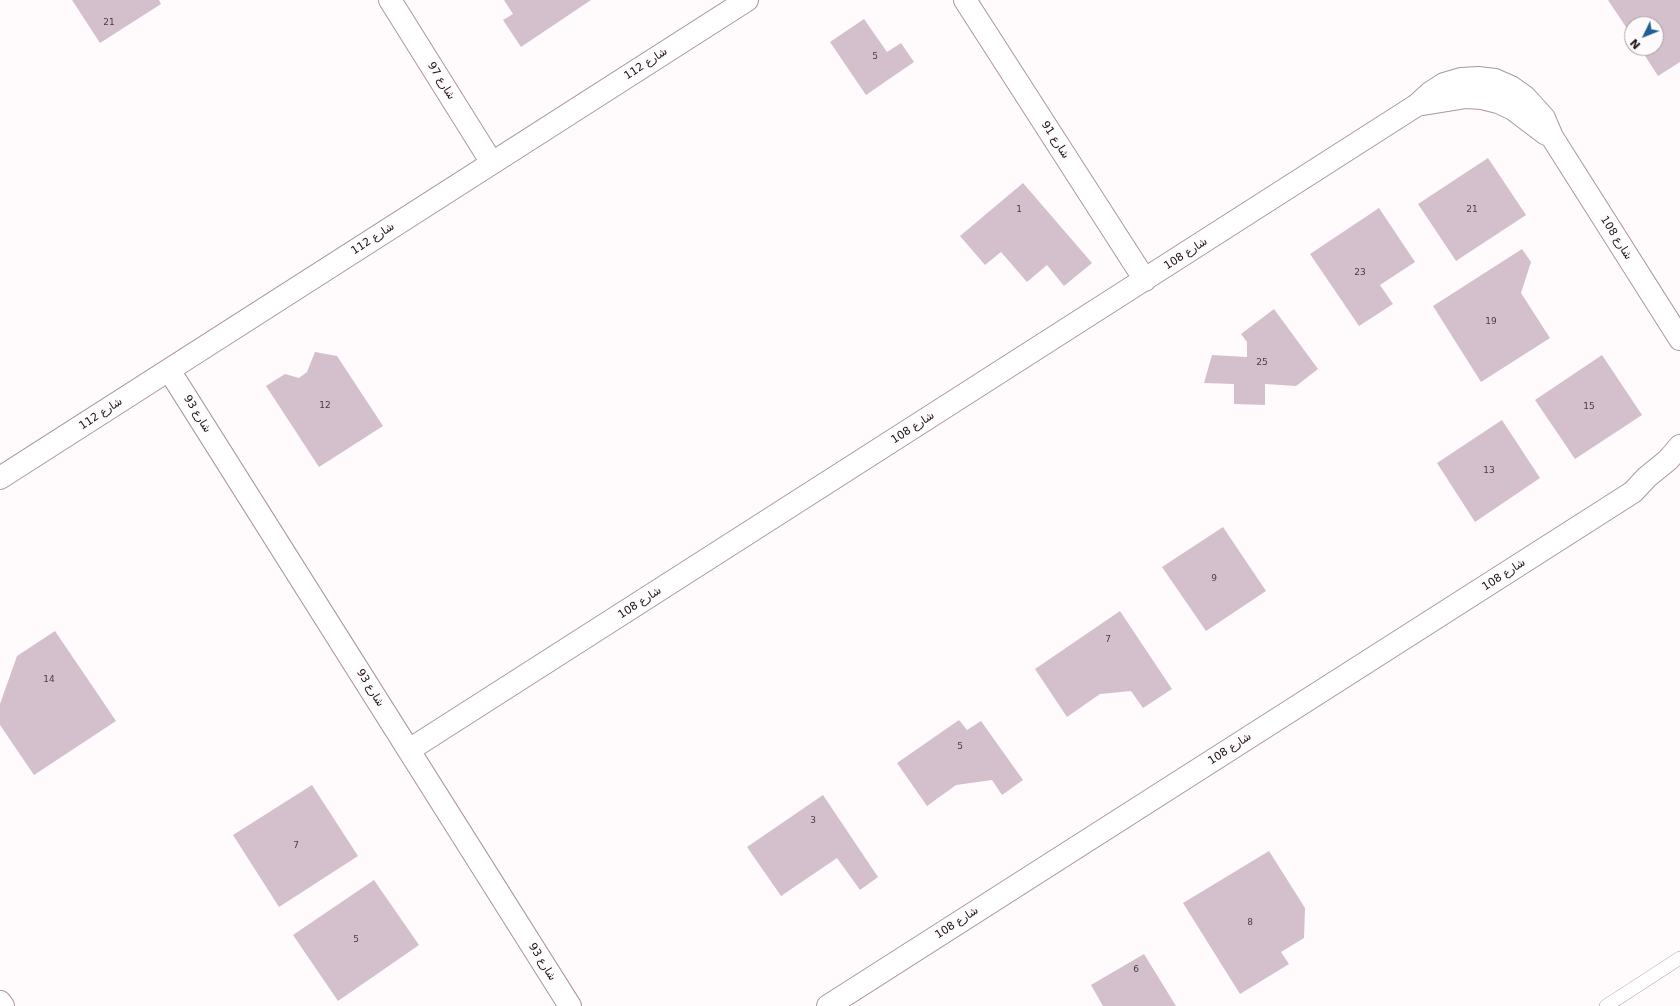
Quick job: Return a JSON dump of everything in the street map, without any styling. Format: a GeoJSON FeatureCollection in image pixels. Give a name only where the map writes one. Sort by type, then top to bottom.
{"type":"FeatureCollection","features":[{"type":"Feature","properties":{"kind":"street","name":"شارع 97"},"geometry":{"type":"LineString","coordinates":[[390,0],[492,163]]}},
{"type":"Feature","properties":{"kind":"street","name":"شارع 112"},"geometry":{"type":"LineString","coordinates":[[0,478],[747,0]]}},
{"type":"Feature","properties":{"kind":"street","name":"شارع 91"},"geometry":{"type":"LineString","coordinates":[[965,0],[1144,280]]}},
{"type":"Feature","properties":{"kind":"street","name":"شارع 108"},"geometry":{"type":"LineString","coordinates":[[409,750],[1417,105],[1430,93],[1444,84],[1461,79],[1478,78],[1495,80],[1511,87],[1526,97],[1544,118],[1552,138],[1680,339]]}},
{"type":"Feature","properties":{"kind":"street","name":"شارع 93"},"geometry":{"type":"LineString","coordinates":[[169,370],[570,1006]]}},
{"type":"Feature","properties":{"kind":"street","name":"شارع 108"},"geometry":{"type":"LineString","coordinates":[[828,1006],[1633,492],[1647,477],[1668,460],[1680,446]]}},
{"type":"Feature","properties":{"kind":"street","name":"شارع 108"},"geometry":{"type":"LineString","coordinates":[[1633,492],[1652,486],[1680,470]]}},
{"type":"Feature","properties":{"kind":"street"},"geometry":{"type":"LineString","coordinates":[[0,1002],[3,1006]]}},
{"type":"Feature","properties":{"kind":"lane"},"geometry":{"type":"LineString","coordinates":[[1606,1006],[1680,958]]}},
{"type":"Feature","properties":{"kind":"building"},"geometry":{"type":"Polygon","coordinates":[[[72,0],[159,0],[161,4],[100,43],[72,0]]]}},
{"type":"Feature","properties":{"kind":"building"},"geometry":{"type":"Polygon","coordinates":[[[504,0],[591,0],[521,47],[503,20],[513,14],[504,0]]]}},
{"type":"Feature","properties":{"kind":"building"},"geometry":{"type":"Polygon","coordinates":[[[1608,0],[1680,0],[1680,62],[1658,76],[1645,56],[1664,56],[1664,16],[1624,16],[1624,24],[1608,0]]]}},
{"type":"Feature","properties":{"kind":"building"},"geometry":{"type":"Polygon","coordinates":[[[864,19],[887,52],[901,43],[914,62],[866,95],[830,42],[864,19]]]}},
{"type":"Feature","properties":{"kind":"building"},"geometry":{"type":"Polygon","coordinates":[[[1488,158],[1526,215],[1456,261],[1418,204],[1488,158]]]}},
{"type":"Feature","properties":{"kind":"building"},"geometry":{"type":"Polygon","coordinates":[[[1023,183],[1092,263],[1064,286],[1047,265],[1027,282],[1001,252],[985,265],[960,236],[1023,183]]]}},
{"type":"Feature","properties":{"kind":"building"},"geometry":{"type":"Polygon","coordinates":[[[1379,208],[1415,262],[1380,285],[1393,304],[1359,326],[1310,254],[1379,208]]]}},
{"type":"Feature","properties":{"kind":"building"},"geometry":{"type":"Polygon","coordinates":[[[1522,249],[1531,262],[1521,293],[1550,338],[1481,382],[1433,306],[1522,249]]]}},
{"type":"Feature","properties":{"kind":"building"},"geometry":{"type":"Polygon","coordinates":[[[1274,309],[1318,369],[1296,386],[1265,384],[1265,405],[1234,404],[1234,384],[1204,383],[1212,355],[1247,357],[1247,342],[1241,334],[1274,309]]]}},
{"type":"Feature","properties":{"kind":"building"},"geometry":{"type":"Polygon","coordinates":[[[315,352],[337,356],[383,426],[319,467],[266,386],[285,374],[299,378],[307,372],[315,352]]]}},
{"type":"Feature","properties":{"kind":"building"},"geometry":{"type":"Polygon","coordinates":[[[1602,355],[1642,415],[1575,459],[1535,400],[1602,355]]]}},
{"type":"Feature","properties":{"kind":"building"},"geometry":{"type":"Polygon","coordinates":[[[1502,420],[1540,478],[1475,522],[1437,463],[1502,420]]]}},
{"type":"Feature","properties":{"kind":"building"},"geometry":{"type":"Polygon","coordinates":[[[1223,527],[1266,591],[1206,631],[1162,567],[1223,527]]]}},
{"type":"Feature","properties":{"kind":"building"},"geometry":{"type":"Polygon","coordinates":[[[1120,611],[1172,689],[1143,708],[1131,691],[1100,694],[1067,717],[1035,669],[1120,611]]]}},
{"type":"Feature","properties":{"kind":"building"},"geometry":{"type":"Polygon","coordinates":[[[55,631],[116,721],[34,775],[0,725],[0,704],[17,656],[55,631]]]}},
{"type":"Feature","properties":{"kind":"building"},"geometry":{"type":"Polygon","coordinates":[[[959,720],[967,730],[981,721],[1023,780],[1002,795],[992,780],[956,785],[927,806],[897,763],[959,720]]]}},
{"type":"Feature","properties":{"kind":"building"},"geometry":{"type":"Polygon","coordinates":[[[312,785],[358,856],[279,907],[233,835],[312,785]]]}},
{"type":"Feature","properties":{"kind":"building"},"geometry":{"type":"Polygon","coordinates":[[[823,795],[878,877],[860,890],[837,858],[781,896],[747,847],[823,795]]]}},
{"type":"Feature","properties":{"kind":"building"},"geometry":{"type":"Polygon","coordinates":[[[1269,851],[1305,908],[1304,938],[1281,952],[1289,964],[1240,994],[1183,903],[1269,851]]]}},
{"type":"Feature","properties":{"kind":"building"},"geometry":{"type":"Polygon","coordinates":[[[374,880],[419,945],[338,1001],[293,935],[374,880]]]}},
{"type":"Feature","properties":{"kind":"building"},"geometry":{"type":"Polygon","coordinates":[[[1144,954],[1176,1006],[1103,1006],[1091,985],[1144,954]]]}}]}
